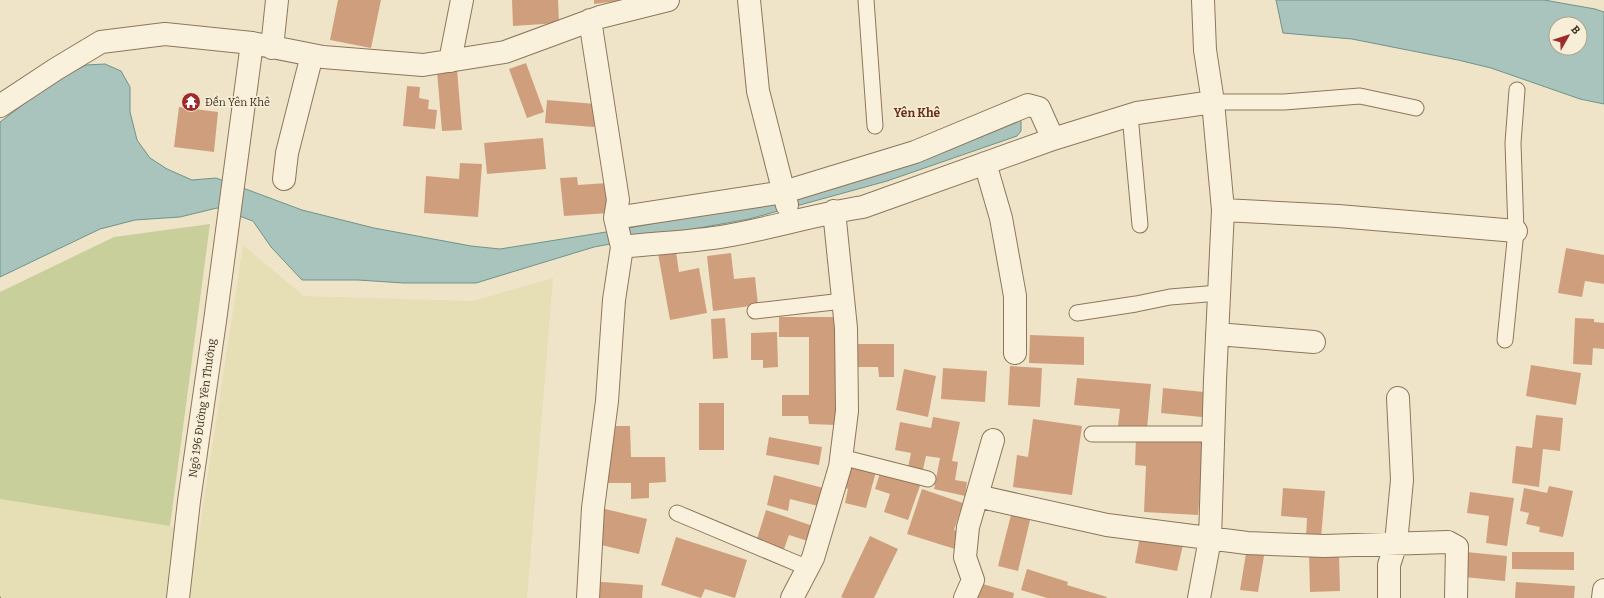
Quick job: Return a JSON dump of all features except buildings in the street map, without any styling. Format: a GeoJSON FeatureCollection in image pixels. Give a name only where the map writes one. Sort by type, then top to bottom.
{"type":"FeatureCollection","features":[{"type":"Feature","properties":{"kind":"street","name":"Ngõ 196 Đường Yên Thường"},"geometry":{"type":"LineString","coordinates":[[178,598],[189,501],[235,172],[262,46],[277,0]]}},
{"type":"Feature","properties":{"kind":"street"},"geometry":{"type":"LineString","coordinates":[[450,61],[462,0]]}},
{"type":"Feature","properties":{"kind":"street"},"geometry":{"type":"LineString","coordinates":[[0,106],[56,68],[101,42],[164,34],[262,46],[323,57],[423,65],[505,52],[590,20],[668,0]]}},
{"type":"Feature","properties":{"kind":"street"},"geometry":{"type":"LineString","coordinates":[[749,0],[758,91],[788,206]]}},
{"type":"Feature","properties":{"kind":"street"},"geometry":{"type":"LineString","coordinates":[[1199,598],[1210,539],[1223,210],[1213,102],[1205,50],[1203,0]]}},
{"type":"Feature","properties":{"kind":"street"},"geometry":{"type":"LineString","coordinates":[[588,598],[593,508],[607,401],[618,233],[618,200],[590,20]]}},
{"type":"Feature","properties":{"kind":"street"},"geometry":{"type":"LineString","coordinates":[[284,179],[287,153],[312,55]]}},
{"type":"Feature","properties":{"kind":"street"},"geometry":{"type":"LineString","coordinates":[[618,233],[788,206],[834,211],[863,207],[1053,139],[1130,115],[1213,102]]}},
{"type":"Feature","properties":{"kind":"street"},"geometry":{"type":"LineString","coordinates":[[618,233],[725,236],[788,206],[1028,106],[1039,108],[1053,139]]}},
{"type":"Feature","properties":{"kind":"street"},"geometry":{"type":"LineString","coordinates":[[985,163],[1001,218],[1015,296],[1015,353]]}},
{"type":"Feature","properties":{"kind":"street"},"geometry":{"type":"LineString","coordinates":[[1223,210],[1338,216],[1516,231]]}},
{"type":"Feature","properties":{"kind":"street"},"geometry":{"type":"LineString","coordinates":[[792,598],[813,558],[840,467],[847,411],[846,328],[834,211]]}},
{"type":"Feature","properties":{"kind":"street"},"geometry":{"type":"LineString","coordinates":[[1217,334],[1314,342]]}},
{"type":"Feature","properties":{"kind":"street"},"geometry":{"type":"LineString","coordinates":[[1389,598],[1389,565],[1396,543],[1402,480],[1398,398]]}},
{"type":"Feature","properties":{"kind":"street"},"geometry":{"type":"LineString","coordinates":[[966,598],[973,580],[965,557],[968,527],[993,440]]}},
{"type":"Feature","properties":{"kind":"street"},"geometry":{"type":"LineString","coordinates":[[977,496],[1107,525],[1246,543],[1324,546],[1448,542],[1457,547],[1456,598]]}},
{"type":"Feature","properties":{"kind":"street"},"geometry":{"type":"LineString","coordinates":[[1603,598],[1604,590]]}},
{"type":"Feature","properties":{"kind":"lane"},"geometry":{"type":"LineString","coordinates":[[866,0],[875,126]]}},
{"type":"Feature","properties":{"kind":"lane"},"geometry":{"type":"LineString","coordinates":[[1505,340],[1516,231],[1513,143],[1517,90]]}},
{"type":"Feature","properties":{"kind":"lane"},"geometry":{"type":"LineString","coordinates":[[1213,102],[1284,102],[1360,96],[1416,108]]}},
{"type":"Feature","properties":{"kind":"lane"},"geometry":{"type":"LineString","coordinates":[[1130,115],[1140,225]]}},
{"type":"Feature","properties":{"kind":"lane"},"geometry":{"type":"LineString","coordinates":[[1077,313],[1170,297],[1219,293]]}},
{"type":"Feature","properties":{"kind":"lane"},"geometry":{"type":"LineString","coordinates":[[755,311],[843,301]]}},
{"type":"Feature","properties":{"kind":"lane"},"geometry":{"type":"LineString","coordinates":[[1092,434],[1213,434]]}},
{"type":"Feature","properties":{"kind":"lane"},"geometry":{"type":"LineString","coordinates":[[841,458],[928,479]]}},
{"type":"Feature","properties":{"kind":"lane"},"geometry":{"type":"LineString","coordinates":[[677,513],[808,568]]}},
{"type":"Feature","properties":{"kind":"shaded area"},"geometry":{"type":"Polygon","coordinates":[[[243,245],[304,296],[473,301],[553,278],[527,598],[0,598],[0,499],[170,526],[199,533],[243,245]]]}},
{"type":"Feature","properties":{"kind":"green space"},"geometry":{"type":"Polygon","coordinates":[[[210,224],[170,526],[0,499],[0,292],[114,237],[210,224]]]}},
{"type":"Feature","properties":{"kind":"water"},"geometry":{"type":"Polygon","coordinates":[[[1276,0],[1544,0],[1595,9],[1604,12],[1604,104],[1580,99],[1491,68],[1352,39],[1283,33],[1276,0]]]}},
{"type":"Feature","properties":{"kind":"water"},"geometry":{"type":"Polygon","coordinates":[[[105,64],[121,71],[130,87],[130,112],[137,140],[150,158],[167,169],[192,180],[216,178],[302,210],[374,228],[471,246],[500,249],[606,232],[761,204],[1016,118],[1021,121],[1021,131],[1017,136],[887,181],[749,219],[594,247],[476,283],[404,283],[358,280],[302,280],[271,247],[253,221],[217,208],[180,217],[135,220],[100,229],[0,277],[0,122],[53,82],[86,65],[105,64]]]}},
{"type":"Feature","properties":{"kind":"place","name":"Đền Yên Khê"},"geometry":{"type":"Point","coordinates":[191,102]}},
{"type":"Feature","properties":{"kind":"district","name":"Yên Khê"},"geometry":{"type":"Point","coordinates":[917,113]}}]}
